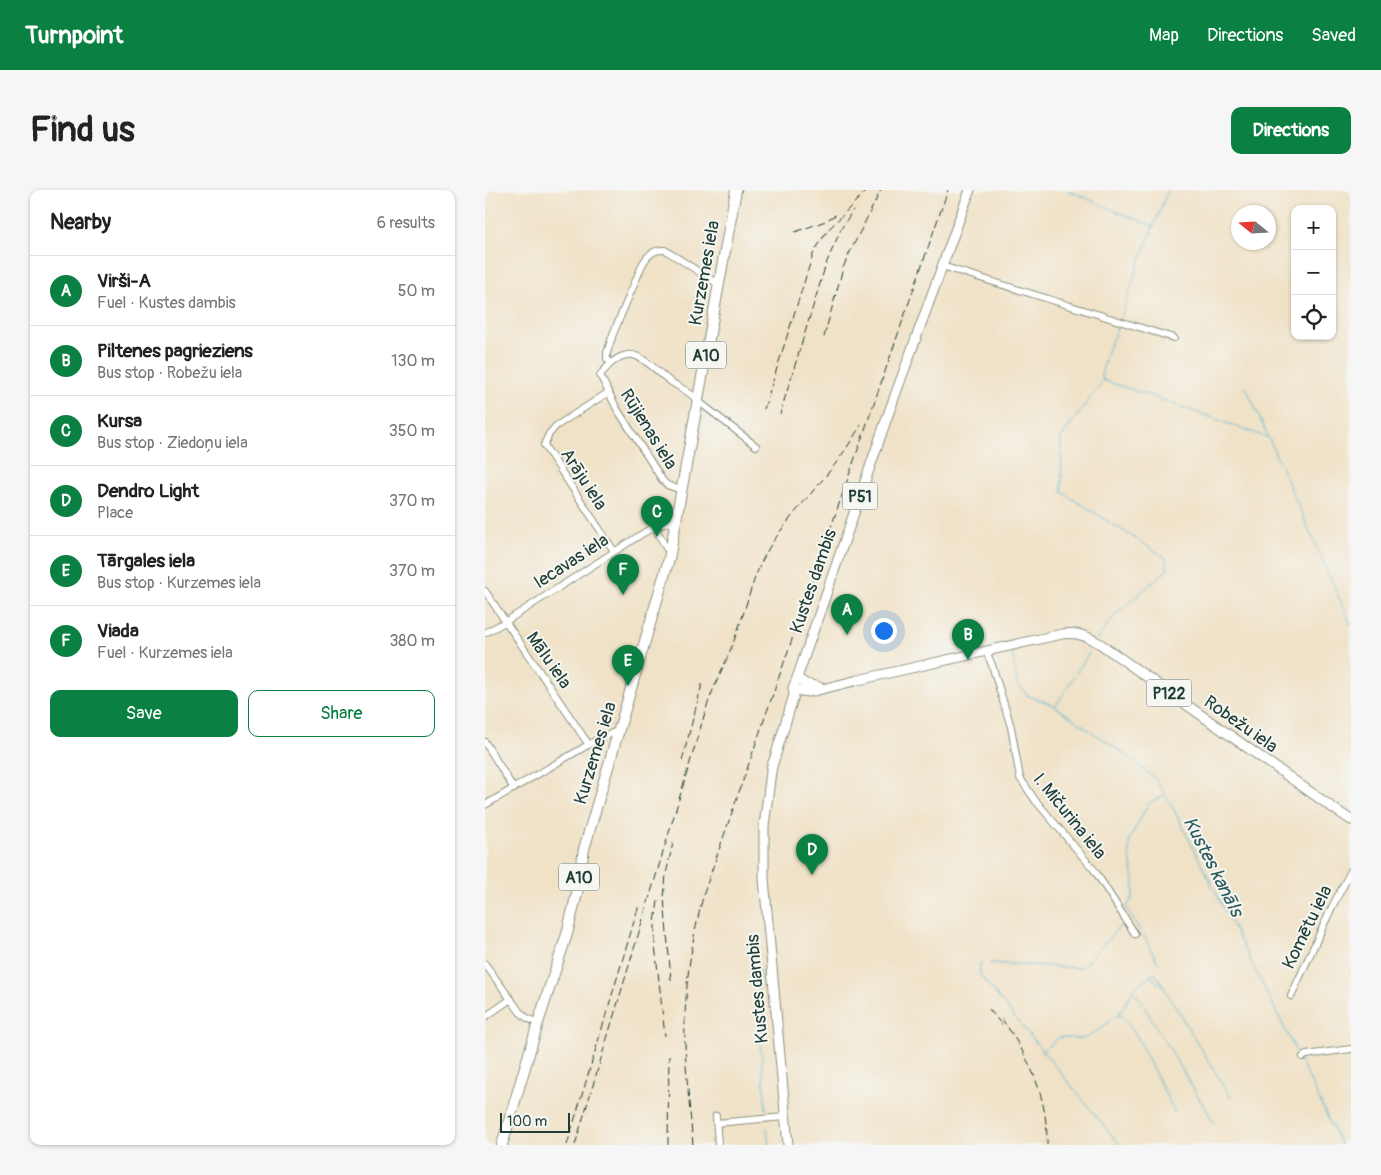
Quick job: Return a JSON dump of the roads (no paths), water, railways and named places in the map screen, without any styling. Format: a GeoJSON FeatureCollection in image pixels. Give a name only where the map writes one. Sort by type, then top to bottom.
{"type":"FeatureCollection","features":[{"type":"Feature","properties":{"kind":"highway","name":"Kurzemes iela"},"geometry":{"type":"LineString","coordinates":[[502,1145],[538,1023],[567,934],[577,893],[584,849],[671,551],[736,190]]}},
{"type":"Feature","properties":{"kind":"main road","name":"P51"},"geometry":{"type":"LineString","coordinates":[[942,266],[970,190]]}},
{"type":"Feature","properties":{"kind":"main road","name":"Kustes dambis"},"geometry":{"type":"LineString","coordinates":[[788,1145],[764,873],[764,826],[771,770],[794,695],[793,688],[942,266]]}},
{"type":"Feature","properties":{"kind":"main road","name":"Robežu iela"},"geometry":{"type":"LineString","coordinates":[[793,688],[810,692],[1062,634],[1084,635],[1099,643],[1351,820]]}},
{"type":"Feature","properties":{"kind":"main road","name":"Robežu iela"},"geometry":{"type":"LineString","coordinates":[[797,678],[810,686],[825,688]]}},
{"type":"Feature","properties":{"kind":"street"},"geometry":{"type":"LineString","coordinates":[[718,284],[665,250],[652,252],[643,263],[613,334],[607,359],[611,363],[629,354],[644,360],[668,380],[691,393],[698,401],[756,446]]}},
{"type":"Feature","properties":{"kind":"street"},"geometry":{"type":"LineString","coordinates":[[942,266],[1174,338]]}},
{"type":"Feature","properties":{"kind":"street","name":"Rūjienas iela"},"geometry":{"type":"LineString","coordinates":[[611,363],[599,375],[617,409],[663,481],[667,485],[681,490]]}},
{"type":"Feature","properties":{"kind":"street","name":"Arāju iela"},"geometry":{"type":"LineString","coordinates":[[609,392],[556,426],[549,434],[544,445],[614,552]]}},
{"type":"Feature","properties":{"kind":"street","name":"Iecavas iela"},"geometry":{"type":"LineString","coordinates":[[485,633],[655,527],[677,520]]}},
{"type":"Feature","properties":{"kind":"street"},"geometry":{"type":"LineString","coordinates":[[655,527],[666,548],[671,551]]}},
{"type":"Feature","properties":{"kind":"street","name":"Mālu iela"},"geometry":{"type":"LineString","coordinates":[[485,591],[589,745]]}},
{"type":"Feature","properties":{"kind":"street","name":"I. Mičurina iela"},"geometry":{"type":"LineString","coordinates":[[986,651],[1011,727],[1019,778],[1035,800],[1095,871],[1135,934]]}},
{"type":"Feature","properties":{"kind":"street"},"geometry":{"type":"LineString","coordinates":[[485,805],[589,745],[619,730]]}},
{"type":"Feature","properties":{"kind":"street"},"geometry":{"type":"LineString","coordinates":[[485,742],[514,789]]}},
{"type":"Feature","properties":{"kind":"street","name":"Komētu iela"},"geometry":{"type":"LineString","coordinates":[[1291,996],[1332,907],[1351,871]]}},
{"type":"Feature","properties":{"kind":"street"},"geometry":{"type":"LineString","coordinates":[[485,964],[527,1018],[538,1023]]}},
{"type":"Feature","properties":{"kind":"street"},"geometry":{"type":"LineString","coordinates":[[485,1017],[511,999]]}},
{"type":"Feature","properties":{"kind":"street"},"geometry":{"type":"LineString","coordinates":[[1303,1057],[1351,1049]]}},
{"type":"Feature","properties":{"kind":"street"},"geometry":{"type":"LineString","coordinates":[[718,1145],[716,1119],[785,1117]]}},
{"type":"Feature","properties":{"kind":"waterway"},"geometry":{"type":"LineString","coordinates":[[1067,190],[1154,227]]}},
{"type":"Feature","properties":{"kind":"waterway"},"geometry":{"type":"LineString","coordinates":[[1121,318],[1138,265],[1168,190]]}},
{"type":"Feature","properties":{"kind":"waterway"},"geometry":{"type":"LineString","coordinates":[[1119,324],[1106,354],[1101,376],[1103,380],[1266,437]]}},
{"type":"Feature","properties":{"kind":"waterway"},"geometry":{"type":"LineString","coordinates":[[1097,639],[1116,614],[1168,569],[1166,558],[1062,492],[1061,438],[1103,380]]}},
{"type":"Feature","properties":{"kind":"waterway"},"geometry":{"type":"LineString","coordinates":[[1246,387],[1351,625]]}},
{"type":"Feature","properties":{"kind":"waterway","name":"Kustes kanāls"},"geometry":{"type":"LineString","coordinates":[[1012,652],[1017,683],[1028,696],[1053,705],[1132,759],[1157,781],[1174,810],[1286,1031],[1341,1145]]}},
{"type":"Feature","properties":{"kind":"waterway"},"geometry":{"type":"LineString","coordinates":[[1055,707],[1089,653]]}},
{"type":"Feature","properties":{"kind":"waterway"},"geometry":{"type":"LineString","coordinates":[[1158,963],[1126,908],[1133,897],[1134,891],[1129,840],[1149,803],[1165,795]]}},
{"type":"Feature","properties":{"kind":"waterway"},"geometry":{"type":"LineString","coordinates":[[990,963],[1081,968],[1123,923]]}},
{"type":"Feature","properties":{"kind":"waterway"},"geometry":{"type":"LineString","coordinates":[[982,963],[980,963],[980,975],[1120,1145]]}},
{"type":"Feature","properties":{"kind":"waterway"},"geometry":{"type":"LineString","coordinates":[[759,967],[758,1014],[766,1110]]}},
{"type":"Feature","properties":{"kind":"waterway"},"geometry":{"type":"LineString","coordinates":[[1042,1051],[1060,1037],[1081,1039],[1097,1031],[1118,1015],[1136,986],[1155,973],[1231,1098]]}},
{"type":"Feature","properties":{"kind":"waterway"},"geometry":{"type":"LineString","coordinates":[[1151,975],[1158,984]]}},
{"type":"Feature","properties":{"kind":"waterway"},"geometry":{"type":"LineString","coordinates":[[1132,991],[1138,996],[1214,1123]]}},
{"type":"Feature","properties":{"kind":"waterway"},"geometry":{"type":"LineString","coordinates":[[1118,1015],[1123,1017],[1136,1035],[1175,1113]]}},
{"type":"Feature","properties":{"kind":"waterway"},"geometry":{"type":"LineString","coordinates":[[767,1128],[769,1145]]}},
{"type":"Feature","properties":{"kind":"railway"},"geometry":{"type":"LineString","coordinates":[[764,409],[814,252],[828,230],[867,190]]}},
{"type":"Feature","properties":{"kind":"railway"},"geometry":{"type":"LineString","coordinates":[[824,337],[843,268],[881,190]]}},
{"type":"Feature","properties":{"kind":"railway"},"geometry":{"type":"LineString","coordinates":[[693,1145],[685,1017],[690,959],[704,893],[948,190]]}},
{"type":"Feature","properties":{"kind":"railway"},"geometry":{"type":"LineString","coordinates":[[780,414],[826,264],[841,229],[853,210]]}},
{"type":"Feature","properties":{"kind":"railway"},"geometry":{"type":"LineString","coordinates":[[795,232],[823,222],[839,213]]}},
{"type":"Feature","properties":{"kind":"railway"},"geometry":{"type":"LineString","coordinates":[[575,1145],[707,706],[733,644],[755,577],[772,543],[836,463],[861,425]]}},
{"type":"Feature","properties":{"kind":"railway"},"geometry":{"type":"LineString","coordinates":[[682,761],[702,684]]}},
{"type":"Feature","properties":{"kind":"railway"},"geometry":{"type":"LineString","coordinates":[[671,980],[664,898],[666,874],[673,843]]}},
{"type":"Feature","properties":{"kind":"railway"},"geometry":{"type":"LineString","coordinates":[[658,901],[655,945],[665,1036]]}},
{"type":"Feature","properties":{"kind":"railway"},"geometry":{"type":"LineString","coordinates":[[567,1145],[639,905]]}},
{"type":"Feature","properties":{"kind":"railway"},"geometry":{"type":"LineString","coordinates":[[989,1009],[1002,1025]]}},
{"type":"Feature","properties":{"kind":"railway"},"geometry":{"type":"LineString","coordinates":[[1001,1018],[1020,1047],[1035,1078],[1044,1110],[1047,1145]]}},
{"type":"Feature","properties":{"kind":"railway"},"geometry":{"type":"LineString","coordinates":[[668,1145],[669,1056]]}},
{"type":"Feature","properties":{"kind":"place","name":"Kursa"},"geometry":{"type":"Point","coordinates":[657,537]}},
{"type":"Feature","properties":{"kind":"place","name":"Viada"},"geometry":{"type":"Point","coordinates":[623,595]}},
{"type":"Feature","properties":{"kind":"place","name":"Virši-A"},"geometry":{"type":"Point","coordinates":[847,635]}},
{"type":"Feature","properties":{"kind":"place","name":"Piltenes pagrieziens"},"geometry":{"type":"Point","coordinates":[968,660]}},
{"type":"Feature","properties":{"kind":"place","name":"Tārgales iela"},"geometry":{"type":"Point","coordinates":[628,686]}},
{"type":"Feature","properties":{"kind":"place","name":"Dendro Light"},"geometry":{"type":"Point","coordinates":[812,875]}}]}
